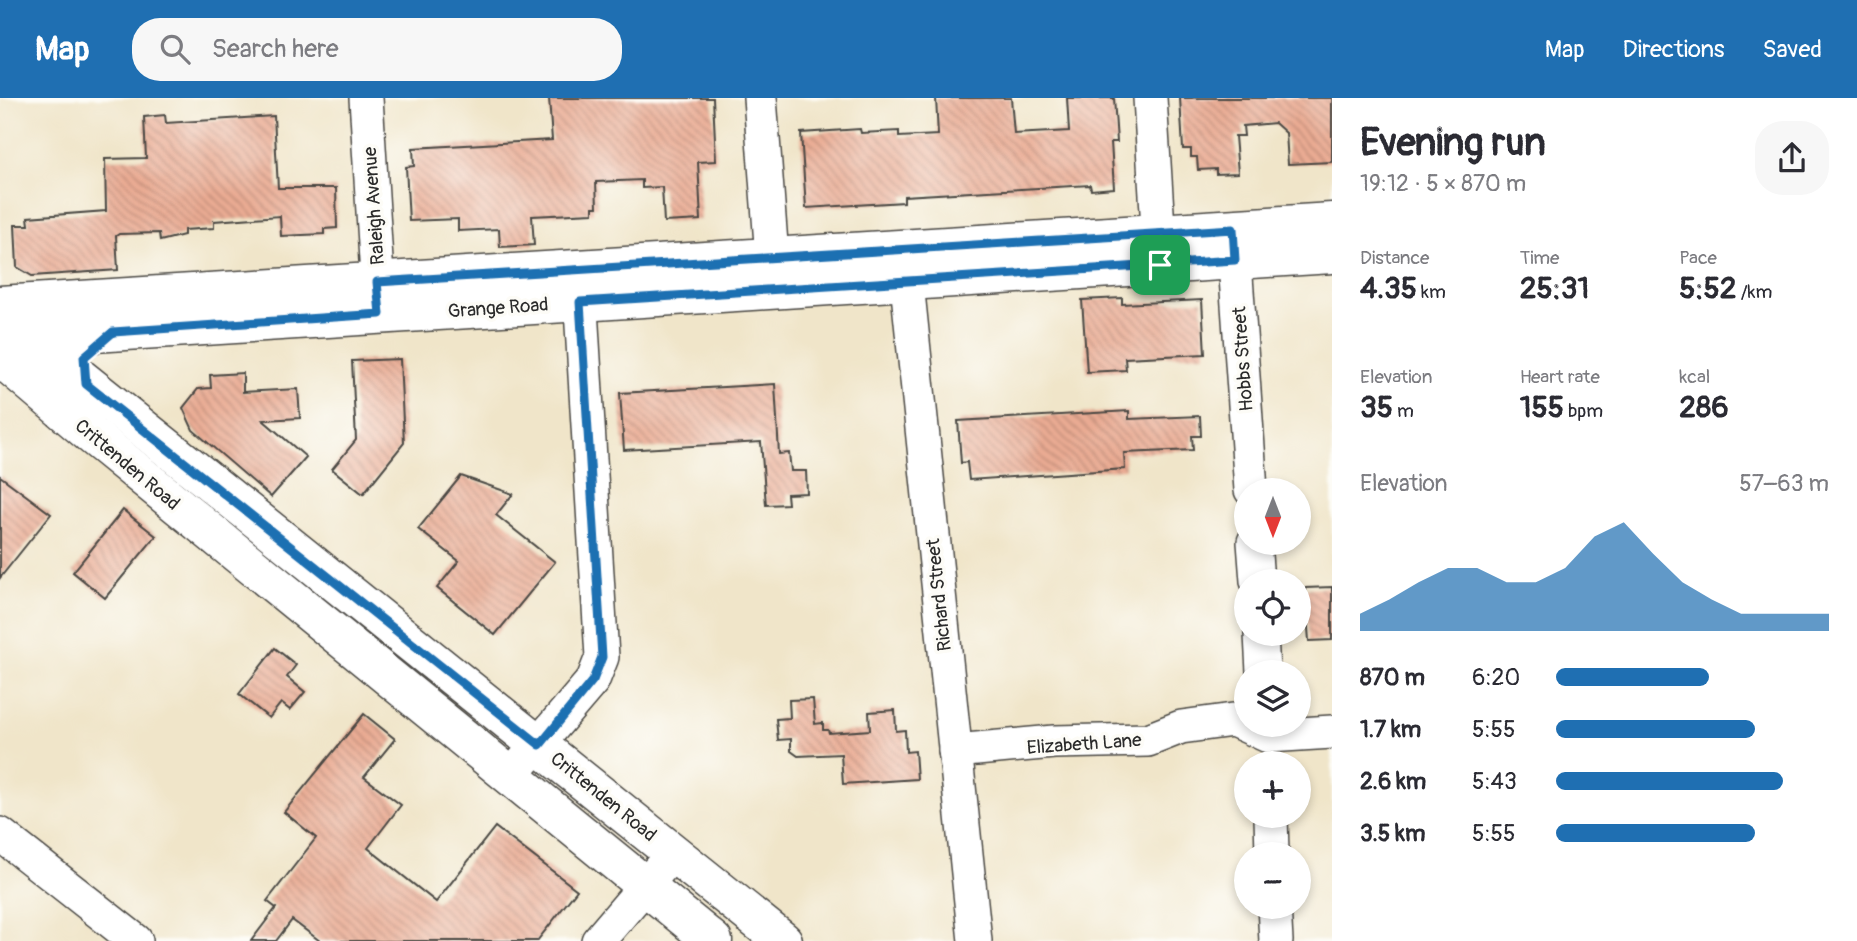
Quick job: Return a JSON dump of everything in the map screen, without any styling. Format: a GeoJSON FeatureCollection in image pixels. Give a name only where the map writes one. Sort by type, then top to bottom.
{"type":"FeatureCollection","features":[{"type":"Feature","properties":{"kind":"main road","name":"Grange Road"},"geometry":{"type":"LineString","coordinates":[[0,305],[379,298],[773,274],[1234,244],[1332,222]]}},
{"type":"Feature","properties":{"kind":"main road","name":"Grange Road"},"geometry":{"type":"LineString","coordinates":[[1234,244],[1332,254]]}},
{"type":"Feature","properties":{"kind":"main road","name":"Grange Road"},"geometry":{"type":"LineString","coordinates":[[9,345],[379,298]]}},
{"type":"Feature","properties":{"kind":"main road","name":"Crittenden Road"},"geometry":{"type":"LineString","coordinates":[[0,310],[9,345],[511,776],[713,941]]}},
{"type":"Feature","properties":{"kind":"main road"},"geometry":{"type":"LineString","coordinates":[[86,384],[84,357],[113,332]]}},
{"type":"Feature","properties":{"kind":"main road","name":"Crittenden Road"},"geometry":{"type":"LineString","coordinates":[[9,345],[86,384],[783,941]]}},
{"type":"Feature","properties":{"kind":"street","name":"Raleigh Avenue"},"geometry":{"type":"LineString","coordinates":[[366,98],[379,298]]}},
{"type":"Feature","properties":{"kind":"street"},"geometry":{"type":"LineString","coordinates":[[760,98],[773,274]]}},
{"type":"Feature","properties":{"kind":"street"},"geometry":{"type":"LineString","coordinates":[[1150,98],[1159,249]]}},
{"type":"Feature","properties":{"kind":"street","name":"Hobbs Street"},"geometry":{"type":"LineString","coordinates":[[1234,244],[1250,478]]}},
{"type":"Feature","properties":{"kind":"street","name":"Richard Street"},"geometry":{"type":"LineString","coordinates":[[904,265],[975,941]]}},
{"type":"Feature","properties":{"kind":"street"},"geometry":{"type":"LineString","coordinates":[[511,776],[593,680],[602,657],[579,285]]}},
{"type":"Feature","properties":{"kind":"street","name":"Elizabeth Lane"},"geometry":{"type":"LineString","coordinates":[[955,751],[1054,743],[1148,740],[1181,727],[1233,720],[1268,741],[1332,732]]}},
{"type":"Feature","properties":{"kind":"street"},"geometry":{"type":"LineString","coordinates":[[0,834],[136,941]]}},
{"type":"Feature","properties":{"kind":"street"},"geometry":{"type":"LineString","coordinates":[[598,941],[674,852]]}},
{"type":"Feature","properties":{"kind":"street"},"geometry":{"type":"LineString","coordinates":[[1275,919],[1276,941]]}},
{"type":"Feature","properties":{"kind":"building"},"geometry":{"type":"Polygon","coordinates":[[[549,98],[713,98],[716,161],[698,162],[701,220],[664,222],[662,187],[642,188],[642,180],[596,182],[597,207],[593,207],[593,213],[532,216],[534,245],[500,247],[499,229],[458,231],[458,219],[409,221],[406,167],[414,166],[413,148],[552,140],[549,98]]]}},
{"type":"Feature","properties":{"kind":"building"},"geometry":{"type":"Polygon","coordinates":[[[936,98],[1011,98],[1014,134],[1069,131],[1067,98],[1114,98],[1117,142],[1111,142],[1114,188],[1091,190],[1090,185],[904,196],[904,202],[806,208],[801,133],[860,129],[861,133],[899,131],[899,137],[938,135],[936,98]]]}},
{"type":"Feature","properties":{"kind":"building"},"geometry":{"type":"Polygon","coordinates":[[[1180,98],[1332,98],[1332,162],[1288,164],[1286,133],[1275,123],[1243,126],[1244,136],[1235,136],[1238,173],[1216,174],[1216,169],[1198,170],[1197,157],[1191,157],[1191,149],[1183,149],[1180,98]]]}},
{"type":"Feature","properties":{"kind":"building"},"geometry":{"type":"Polygon","coordinates":[[[165,115],[166,123],[274,116],[278,188],[336,188],[337,228],[324,229],[324,234],[281,236],[280,216],[214,221],[214,228],[184,230],[184,235],[160,241],[159,233],[119,234],[116,236],[118,270],[32,276],[17,267],[15,225],[29,225],[28,217],[106,211],[105,159],[146,158],[144,117],[165,115]]]}},
{"type":"Feature","properties":{"kind":"building"},"geometry":{"type":"Polygon","coordinates":[[[1122,298],[1122,304],[1202,300],[1205,354],[1125,358],[1126,370],[1087,372],[1082,300],[1122,298]]]}},
{"type":"Feature","properties":{"kind":"building"},"geometry":{"type":"Polygon","coordinates":[[[400,359],[404,443],[363,494],[332,469],[356,440],[352,361],[400,359]]]}},
{"type":"Feature","properties":{"kind":"building"},"geometry":{"type":"Polygon","coordinates":[[[243,373],[243,392],[298,389],[300,418],[263,420],[306,457],[271,497],[193,430],[183,408],[198,389],[211,388],[210,375],[243,373]]]}},
{"type":"Feature","properties":{"kind":"building"},"geometry":{"type":"Polygon","coordinates":[[[775,384],[779,454],[789,453],[791,471],[806,471],[807,493],[787,494],[788,504],[766,505],[761,442],[624,450],[620,393],[775,384]]]}},
{"type":"Feature","properties":{"kind":"building"},"geometry":{"type":"Polygon","coordinates":[[[1129,411],[1129,419],[1200,416],[1201,436],[1192,436],[1193,450],[1124,453],[1125,469],[969,480],[967,462],[961,463],[958,421],[1129,411]]]}},
{"type":"Feature","properties":{"kind":"building"},"geometry":{"type":"Polygon","coordinates":[[[0,476],[51,514],[0,578],[0,476]]]}},
{"type":"Feature","properties":{"kind":"building"},"geometry":{"type":"Polygon","coordinates":[[[461,476],[513,494],[496,515],[555,562],[495,635],[437,588],[459,561],[418,529],[461,476]]]}},
{"type":"Feature","properties":{"kind":"building"},"geometry":{"type":"Polygon","coordinates":[[[123,510],[156,536],[105,598],[73,572],[123,510]]]}},
{"type":"Feature","properties":{"kind":"building"},"geometry":{"type":"Polygon","coordinates":[[[1332,587],[1332,640],[1311,641],[1311,588],[1332,587]]]}},
{"type":"Feature","properties":{"kind":"building"},"geometry":{"type":"Polygon","coordinates":[[[275,648],[296,665],[287,677],[305,692],[290,710],[281,703],[269,718],[239,694],[275,648]]]}},
{"type":"Feature","properties":{"kind":"building"},"geometry":{"type":"Polygon","coordinates":[[[813,699],[815,724],[823,723],[823,730],[828,730],[829,733],[870,730],[869,712],[895,710],[896,731],[905,730],[906,752],[915,751],[917,779],[843,784],[841,754],[798,756],[791,751],[791,739],[778,740],[776,719],[790,718],[789,700],[813,699]]]}},
{"type":"Feature","properties":{"kind":"building"},"geometry":{"type":"Polygon","coordinates":[[[364,714],[395,739],[364,777],[401,805],[368,848],[436,902],[495,827],[577,890],[537,941],[320,941],[292,920],[276,941],[251,941],[276,908],[267,901],[316,838],[284,812],[364,714]]]}},
{"type":"Feature","properties":{"kind":"route"},"geometry":{"type":"LineString","coordinates":[[1233,229],[1235,260],[1160,265],[580,302],[602,657],[593,680],[540,745],[86,384],[84,357],[113,332],[380,314],[377,282],[1233,229]]}}]}
